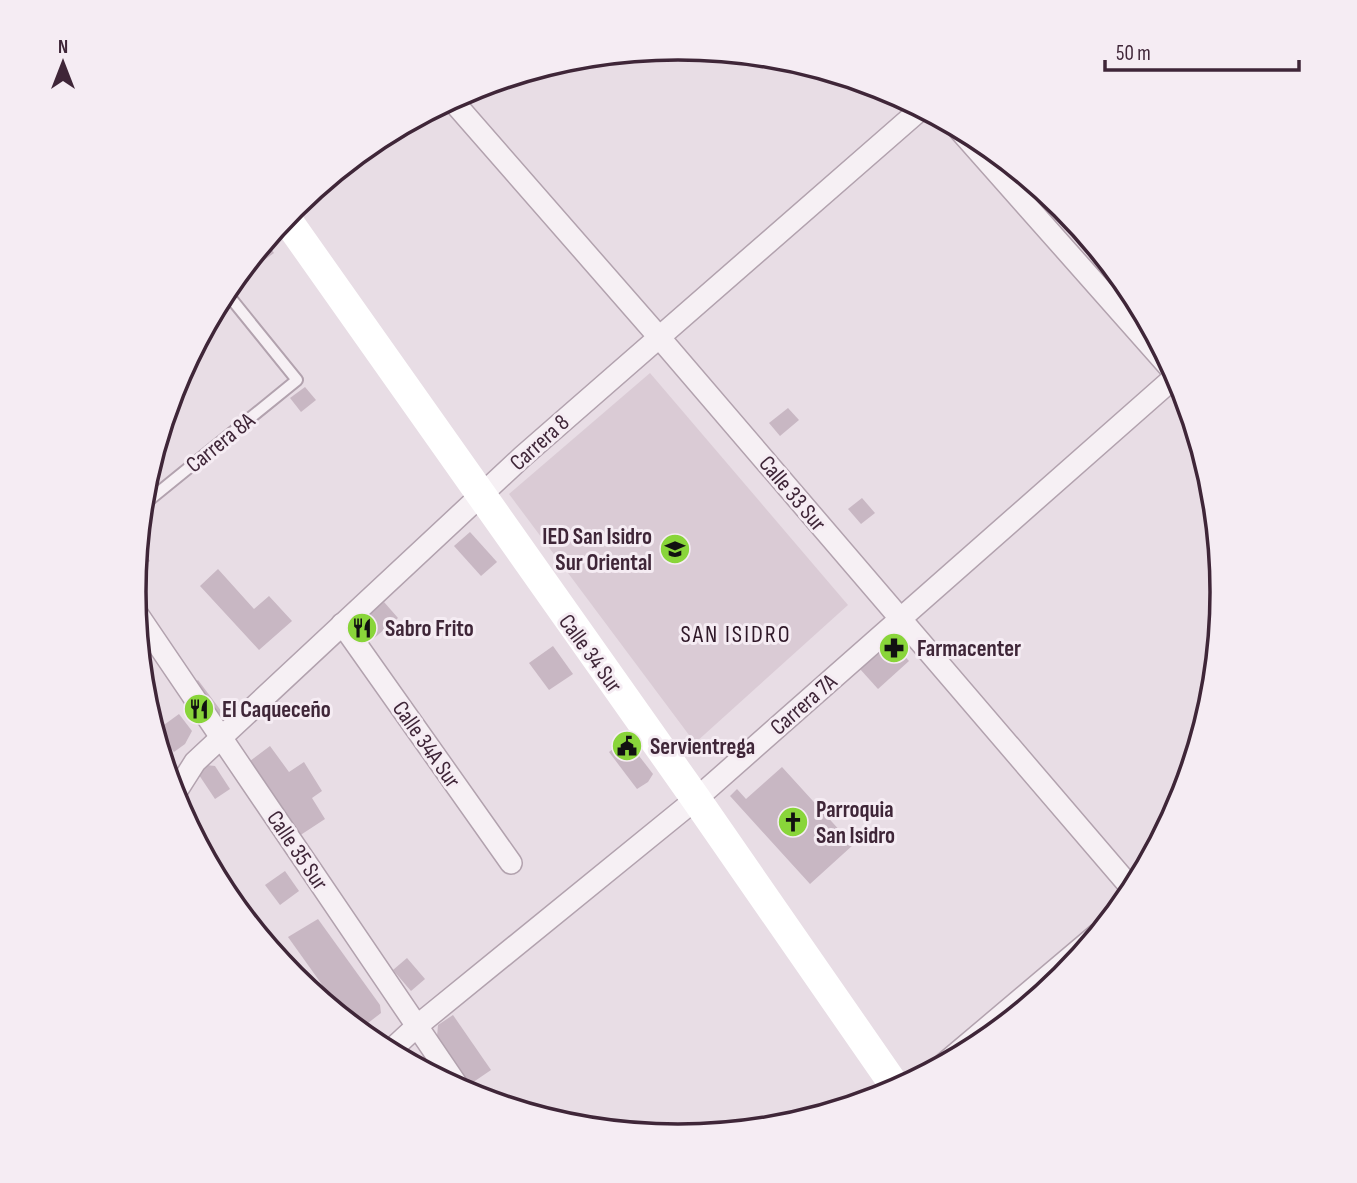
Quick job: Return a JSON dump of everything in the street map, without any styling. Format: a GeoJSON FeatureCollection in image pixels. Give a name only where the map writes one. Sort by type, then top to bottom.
{"type":"FeatureCollection","features":[{"type":"Feature","properties":{"kind":"main road","name":"Calle 34 Sur"},"geometry":{"type":"LineString","coordinates":[[291,227],[696,799],[890,1079]]}},
{"type":"Feature","properties":{"kind":"street","name":"Calle 33 Sur"},"geometry":{"type":"LineString","coordinates":[[458,107],[1125,881]]}},
{"type":"Feature","properties":{"kind":"street","name":"Carrera 8"},"geometry":{"type":"LineString","coordinates":[[182,782],[195,762],[221,737],[481,495],[915,114]]}},
{"type":"Feature","properties":{"kind":"street"},"geometry":{"type":"LineString","coordinates":[[980,154],[1150,346]]}},
{"type":"Feature","properties":{"kind":"street","name":"Carrera 7A"},"geometry":{"type":"LineString","coordinates":[[398,1043],[696,799],[1168,384]]}},
{"type":"Feature","properties":{"kind":"street","name":"Calle 34A Sur"},"geometry":{"type":"LineString","coordinates":[[342,624],[511,863]]}},
{"type":"Feature","properties":{"kind":"street","name":"Calle 35 Sur"},"geometry":{"type":"LineString","coordinates":[[148,630],[447,1071]]}},
{"type":"Feature","properties":{"kind":"lane","name":"Carrera 8A"},"geometry":{"type":"LineString","coordinates":[[156,495],[297,380],[233,301]]}},
{"type":"Feature","properties":{"kind":"shaded area","name":"IED San Isidro Sur Oriental"},"geometry":{"type":"Polygon","coordinates":[[[650,373],[848,605],[695,743],[509,494],[650,373]]]}},
{"type":"Feature","properties":{"kind":"building"},"geometry":{"type":"Polygon","coordinates":[[[272,250],[274,253],[261,262],[272,250]]]}},
{"type":"Feature","properties":{"kind":"building"},"geometry":{"type":"Polygon","coordinates":[[[305,387],[316,400],[301,412],[290,398],[305,387]]]}},
{"type":"Feature","properties":{"kind":"building"},"geometry":{"type":"Polygon","coordinates":[[[788,408],[799,420],[780,436],[769,423],[788,408]]]}},
{"type":"Feature","properties":{"kind":"building"},"geometry":{"type":"Polygon","coordinates":[[[862,498],[875,513],[861,524],[848,509],[862,498]]]}},
{"type":"Feature","properties":{"kind":"building"},"geometry":{"type":"Polygon","coordinates":[[[470,532],[497,562],[481,576],[454,546],[470,532]]]}},
{"type":"Feature","properties":{"kind":"building"},"geometry":{"type":"Polygon","coordinates":[[[218,569],[254,609],[269,596],[292,621],[259,650],[200,586],[218,569]]]}},
{"type":"Feature","properties":{"kind":"building"},"geometry":{"type":"Polygon","coordinates":[[[384,602],[398,618],[367,644],[354,628],[384,602]]]}},
{"type":"Feature","properties":{"kind":"building"},"geometry":{"type":"Polygon","coordinates":[[[892,642],[909,661],[878,689],[860,669],[892,642]]]}},
{"type":"Feature","properties":{"kind":"building"},"geometry":{"type":"Polygon","coordinates":[[[553,646],[573,674],[549,690],[529,663],[553,646]]]}},
{"type":"Feature","properties":{"kind":"building"},"geometry":{"type":"Polygon","coordinates":[[[198,680],[222,712],[211,720],[188,688],[198,680]]]}},
{"type":"Feature","properties":{"kind":"building"},"geometry":{"type":"Polygon","coordinates":[[[179,714],[192,731],[185,744],[174,752],[170,747],[164,725],[179,714]]]}},
{"type":"Feature","properties":{"kind":"building"},"geometry":{"type":"Polygon","coordinates":[[[626,739],[653,774],[648,782],[637,789],[609,752],[626,739]]]}},
{"type":"Feature","properties":{"kind":"building"},"geometry":{"type":"Polygon","coordinates":[[[270,746],[289,772],[304,762],[322,791],[312,798],[325,819],[299,836],[250,761],[270,746]]]}},
{"type":"Feature","properties":{"kind":"building"},"geometry":{"type":"Polygon","coordinates":[[[206,765],[215,766],[230,789],[215,799],[199,775],[206,765]]]}},
{"type":"Feature","properties":{"kind":"building","name":"Parroquia San Isidro"},"geometry":{"type":"Polygon","coordinates":[[[782,767],[853,845],[810,884],[730,796],[737,789],[746,799],[782,767]]]}},
{"type":"Feature","properties":{"kind":"building"},"geometry":{"type":"Polygon","coordinates":[[[285,871],[299,891],[280,905],[265,885],[285,871]]]}},
{"type":"Feature","properties":{"kind":"building"},"geometry":{"type":"Polygon","coordinates":[[[318,919],[380,1005],[381,1013],[368,1023],[355,1014],[324,988],[288,937],[318,919]]]}},
{"type":"Feature","properties":{"kind":"building"},"geometry":{"type":"Polygon","coordinates":[[[407,958],[425,979],[411,991],[393,970],[407,958]]]}},
{"type":"Feature","properties":{"kind":"building"},"geometry":{"type":"Polygon","coordinates":[[[453,1015],[491,1070],[473,1082],[465,1078],[437,1037],[438,1025],[453,1015]]]}},
{"type":"Feature","properties":{"kind":"place","name":"IED San Isidro Sur Oriental"},"geometry":{"type":"Point","coordinates":[675,549]}},
{"type":"Feature","properties":{"kind":"place","name":"Sabro Frito"},"geometry":{"type":"Point","coordinates":[362,628]}},
{"type":"Feature","properties":{"kind":"place","name":"Farmacenter"},"geometry":{"type":"Point","coordinates":[894,648]}},
{"type":"Feature","properties":{"kind":"place","name":"El Caqueceño"},"geometry":{"type":"Point","coordinates":[199,709]}},
{"type":"Feature","properties":{"kind":"place","name":"Servientrega"},"geometry":{"type":"Point","coordinates":[627,746]}},
{"type":"Feature","properties":{"kind":"place","name":"Parroquia San Isidro"},"geometry":{"type":"Point","coordinates":[793,822]}},
{"type":"Feature","properties":{"kind":"district","name":"SAN ISIDRO"},"geometry":{"type":"Point","coordinates":[736,634]}}]}
